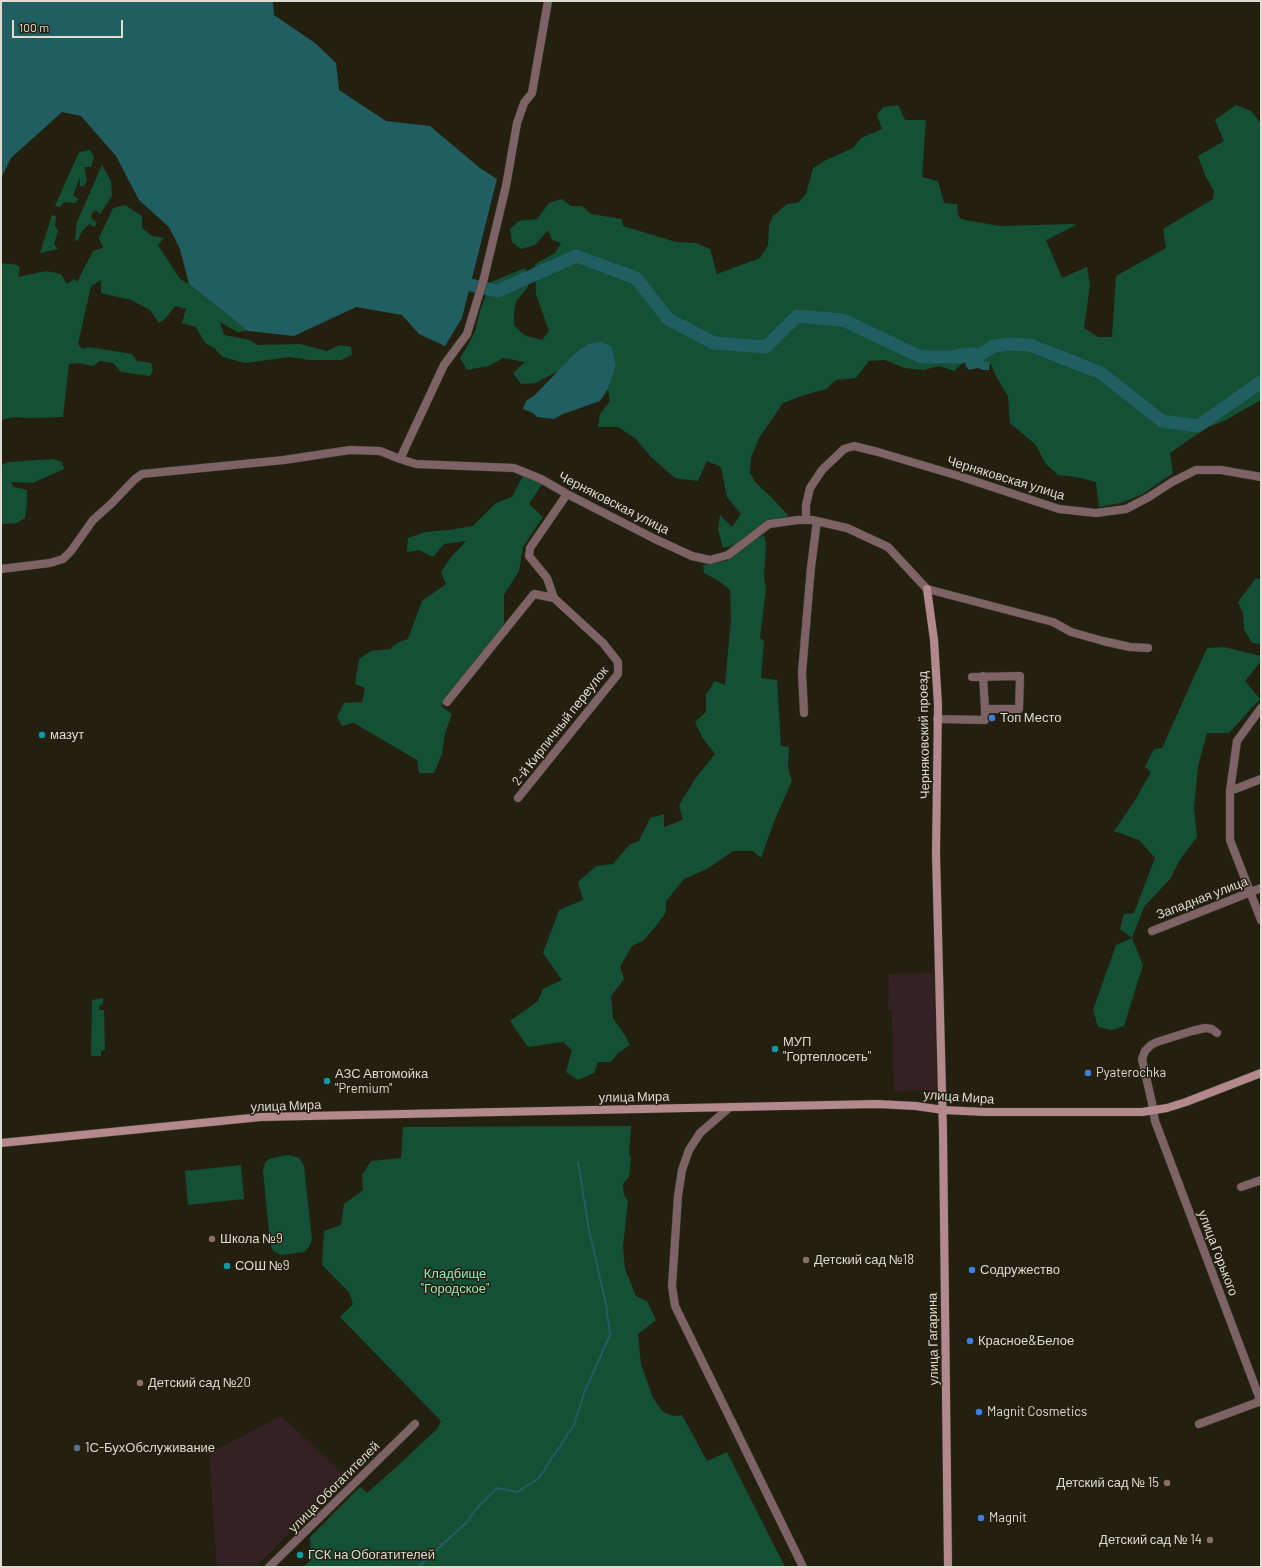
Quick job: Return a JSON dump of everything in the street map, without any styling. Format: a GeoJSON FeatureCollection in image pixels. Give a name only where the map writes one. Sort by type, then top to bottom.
{"type":"FeatureCollection","features":[{"type":"Feature","properties":{"kind":"main road","name":"Черняковский проезд"},"geometry":{"type":"LineString","coordinates":[[927,589],[934,640],[938,719],[936,852],[943,1110]]}},
{"type":"Feature","properties":{"kind":"main road","name":"улица Мира"},"geometry":{"type":"LineString","coordinates":[[1,1143],[261,1118],[877,1104],[986,1112],[1153,1111],[1186,1102],[1261,1073]]}},
{"type":"Feature","properties":{"kind":"main road","name":"улица Гагарина"},"geometry":{"type":"LineString","coordinates":[[943,1110],[948,1567]]}},
{"type":"Feature","properties":{"kind":"street"},"geometry":{"type":"LineString","coordinates":[[400,459],[444,364],[467,334],[484,278],[506,186],[518,123],[524,103],[532,92],[548,1]]}},
{"type":"Feature","properties":{"kind":"street","name":"Черняковская улица"},"geometry":{"type":"LineString","coordinates":[[806,520],[806,505],[810,488],[822,470],[844,449],[854,446],[962,477],[1059,509],[1096,513],[1126,509],[1196,470],[1221,470],[1261,477]]}},
{"type":"Feature","properties":{"kind":"street","name":"Черняковская улица"},"geometry":{"type":"LineString","coordinates":[[1,568],[50,563],[63,558],[71,551],[93,520],[142,474],[284,460],[350,450],[380,451],[416,464],[514,468],[541,479],[567,494],[692,556],[710,560],[728,555],[769,524],[806,520],[847,528],[888,547],[927,589]]}},
{"type":"Feature","properties":{"kind":"street"},"geometry":{"type":"LineString","coordinates":[[554,598],[547,578],[529,556],[530,548],[567,494]]}},
{"type":"Feature","properties":{"kind":"street"},"geometry":{"type":"LineString","coordinates":[[804,713],[803,664],[811,567],[817,521]]}},
{"type":"Feature","properties":{"kind":"street"},"geometry":{"type":"LineString","coordinates":[[927,589],[1053,622],[1071,632],[1103,641],[1130,647],[1148,648]]}},
{"type":"Feature","properties":{"kind":"street"},"geometry":{"type":"LineString","coordinates":[[447,702],[534,594],[554,598]]}},
{"type":"Feature","properties":{"kind":"street","name":"2-й Кирпичный переулок"},"geometry":{"type":"LineString","coordinates":[[518,798],[618,674],[618,662],[603,643],[554,598]]}},
{"type":"Feature","properties":{"kind":"street"},"geometry":{"type":"LineString","coordinates":[[938,719],[985,720],[983,676]]}},
{"type":"Feature","properties":{"kind":"street"},"geometry":{"type":"LineString","coordinates":[[972,677],[1020,676],[1019,709],[985,709]]}},
{"type":"Feature","properties":{"kind":"street"},"geometry":{"type":"LineString","coordinates":[[1261,708],[1237,741],[1230,791],[1230,840],[1261,920]]}},
{"type":"Feature","properties":{"kind":"street"},"geometry":{"type":"LineString","coordinates":[[1230,791],[1261,779]]}},
{"type":"Feature","properties":{"kind":"street","name":"Западная улица"},"geometry":{"type":"LineString","coordinates":[[1152,931],[1261,888]]}},
{"type":"Feature","properties":{"kind":"street","name":"улица Горького"},"geometry":{"type":"LineString","coordinates":[[1216,1033],[1212,1029],[1205,1028],[1151,1045],[1145,1051],[1142,1059],[1155,1121],[1160,1137],[1261,1401]]}},
{"type":"Feature","properties":{"kind":"street"},"geometry":{"type":"LineString","coordinates":[[730,1107],[700,1133],[689,1150],[682,1170],[678,1196],[672,1286],[675,1306],[803,1567]]}},
{"type":"Feature","properties":{"kind":"street"},"geometry":{"type":"LineString","coordinates":[[1241,1187],[1261,1180]]}},
{"type":"Feature","properties":{"kind":"street"},"geometry":{"type":"LineString","coordinates":[[1199,1424],[1261,1401]]}},
{"type":"Feature","properties":{"kind":"street","name":"улица Обогатителей"},"geometry":{"type":"LineString","coordinates":[[269,1567],[415,1424]]}},
{"type":"Feature","properties":{"kind":"shaded area"},"geometry":{"type":"Polygon","coordinates":[[[934,973],[937,1090],[894,1091],[892,1010],[888,1010],[889,974],[934,973]]]}},
{"type":"Feature","properties":{"kind":"shaded area"},"geometry":{"type":"Polygon","coordinates":[[[281,1416],[346,1476],[255,1567],[217,1567],[209,1453],[281,1416]]]}},
{"type":"Feature","properties":{"kind":"green space"},"geometry":{"type":"Polygon","coordinates":[[[898,105],[905,120],[926,120],[922,177],[938,181],[944,203],[957,204],[958,215],[961,219],[999,226],[1076,225],[1046,240],[1062,278],[1087,267],[1090,285],[1084,328],[1098,337],[1112,337],[1116,276],[1166,248],[1163,229],[1213,199],[1214,191],[1205,175],[1198,156],[1224,141],[1215,120],[1236,105],[1251,111],[1261,124],[1261,400],[1224,421],[1206,428],[1170,453],[1173,473],[1143,494],[1121,503],[1099,507],[1096,482],[1076,477],[1058,475],[1045,463],[1036,445],[1010,423],[1008,396],[997,378],[990,362],[984,361],[980,351],[974,347],[964,354],[964,361],[954,371],[939,366],[923,370],[904,368],[885,360],[869,361],[856,378],[836,380],[826,389],[783,403],[759,438],[751,458],[750,473],[756,483],[789,516],[767,521],[732,546],[723,548],[718,529],[720,515],[732,527],[741,514],[727,497],[721,467],[707,461],[698,481],[675,478],[651,457],[636,439],[618,427],[598,427],[600,414],[610,401],[608,389],[616,366],[574,354],[558,371],[536,383],[521,384],[513,373],[525,362],[503,358],[489,366],[467,370],[460,358],[475,331],[481,308],[491,282],[525,268],[528,287],[516,301],[514,325],[524,335],[542,340],[549,331],[536,294],[535,264],[555,253],[561,243],[552,240],[548,230],[535,245],[521,249],[512,242],[510,229],[519,221],[537,219],[549,203],[562,199],[571,206],[582,206],[591,214],[622,219],[623,226],[676,242],[696,243],[710,249],[717,274],[760,258],[768,245],[769,225],[773,216],[787,204],[798,203],[806,194],[813,168],[826,160],[853,148],[861,138],[882,129],[877,115],[883,107],[898,105]]]}},
{"type":"Feature","properties":{"kind":"green space"},"geometry":{"type":"Polygon","coordinates":[[[90,150],[94,157],[91,167],[84,167],[87,180],[84,186],[80,186],[80,177],[73,195],[78,199],[76,203],[64,202],[60,207],[55,206],[79,152],[90,150]]]}},
{"type":"Feature","properties":{"kind":"green space"},"geometry":{"type":"Polygon","coordinates":[[[102,165],[111,181],[112,196],[100,214],[96,210],[92,213],[91,218],[97,223],[94,227],[89,224],[82,231],[78,241],[75,240],[77,222],[102,165]]]}},
{"type":"Feature","properties":{"kind":"green space"},"geometry":{"type":"Polygon","coordinates":[[[125,205],[142,216],[142,228],[152,236],[164,238],[158,245],[180,279],[189,284],[248,331],[237,332],[220,322],[224,335],[249,340],[258,345],[300,344],[327,351],[340,345],[351,347],[352,355],[341,360],[310,360],[290,357],[245,363],[223,357],[214,348],[205,343],[196,327],[182,323],[186,309],[175,306],[166,318],[159,323],[150,310],[131,300],[101,293],[101,280],[91,286],[78,344],[82,349],[89,347],[132,354],[137,361],[151,363],[153,370],[150,376],[121,372],[113,363],[100,361],[93,366],[78,363],[69,364],[63,417],[14,417],[1,420],[1,263],[18,265],[20,268],[18,277],[46,271],[61,274],[67,284],[74,279],[77,282],[93,251],[103,248],[99,238],[113,208],[125,205]]]}},
{"type":"Feature","properties":{"kind":"green space"},"geometry":{"type":"Polygon","coordinates":[[[52,215],[56,216],[55,225],[58,231],[54,244],[58,249],[40,253],[52,215]]]}},
{"type":"Feature","properties":{"kind":"green space"},"geometry":{"type":"Polygon","coordinates":[[[53,459],[62,462],[64,469],[33,483],[11,482],[14,487],[27,490],[25,518],[17,523],[1,524],[1,465],[9,462],[53,459]]]}},
{"type":"Feature","properties":{"kind":"green space"},"geometry":{"type":"Polygon","coordinates":[[[523,476],[542,484],[529,504],[543,517],[523,547],[519,571],[504,595],[504,624],[441,706],[452,714],[445,733],[442,754],[434,773],[419,773],[417,760],[354,723],[342,726],[337,717],[344,703],[362,702],[365,688],[355,684],[359,659],[371,651],[390,649],[399,642],[408,639],[422,601],[446,584],[441,572],[452,556],[466,541],[444,544],[433,557],[419,550],[407,552],[408,538],[425,532],[473,526],[496,503],[512,497],[523,476]]]}},
{"type":"Feature","properties":{"kind":"green space"},"geometry":{"type":"Polygon","coordinates":[[[764,535],[766,544],[764,577],[766,588],[760,638],[764,641],[761,678],[777,680],[781,746],[789,747],[788,768],[792,781],[775,819],[761,858],[753,851],[733,851],[707,869],[684,879],[666,901],[666,912],[656,926],[644,940],[632,946],[620,967],[624,979],[611,996],[613,1018],[630,1045],[618,1053],[611,1062],[598,1062],[594,1073],[578,1080],[566,1072],[572,1050],[563,1042],[528,1047],[510,1021],[538,1001],[543,989],[562,980],[543,953],[559,910],[583,900],[578,882],[596,866],[613,864],[630,844],[639,841],[650,818],[664,814],[664,827],[683,820],[679,805],[695,779],[715,754],[702,737],[695,722],[706,712],[706,694],[715,681],[725,685],[731,619],[730,590],[719,581],[704,573],[703,565],[725,561],[754,540],[764,535]]]}},
{"type":"Feature","properties":{"kind":"green space"},"geometry":{"type":"Polygon","coordinates":[[[1256,578],[1261,580],[1261,644],[1252,643],[1244,629],[1243,613],[1238,602],[1256,578]]]}},
{"type":"Feature","properties":{"kind":"green space"},"geometry":{"type":"Polygon","coordinates":[[[1224,647],[1261,656],[1261,661],[1245,681],[1260,699],[1229,733],[1207,733],[1198,766],[1194,808],[1197,837],[1181,858],[1170,879],[1144,907],[1132,938],[1120,929],[1124,914],[1134,913],[1155,858],[1139,840],[1114,831],[1134,802],[1151,772],[1145,767],[1154,749],[1162,748],[1207,648],[1224,647]]]}},
{"type":"Feature","properties":{"kind":"green space"},"geometry":{"type":"Polygon","coordinates":[[[1132,938],[1143,965],[1124,1026],[1112,1030],[1098,1027],[1093,1010],[1116,945],[1132,938]]]}},
{"type":"Feature","properties":{"kind":"green space"},"geometry":{"type":"Polygon","coordinates":[[[103,998],[103,1004],[99,1006],[99,1010],[104,1010],[105,1050],[101,1051],[101,1056],[91,1056],[92,1000],[103,998]]]}},
{"type":"Feature","properties":{"kind":"green space","name":"Кладбище \"Городское\""},"geometry":{"type":"Polygon","coordinates":[[[631,1126],[629,1153],[631,1158],[629,1177],[623,1184],[624,1195],[628,1201],[623,1247],[625,1269],[636,1296],[647,1301],[656,1320],[638,1334],[641,1364],[653,1398],[663,1412],[674,1416],[682,1415],[707,1461],[727,1452],[785,1567],[303,1567],[311,1560],[310,1537],[360,1487],[367,1493],[437,1429],[441,1421],[340,1317],[353,1304],[349,1292],[322,1265],[324,1231],[341,1225],[344,1204],[363,1190],[362,1175],[371,1161],[401,1158],[403,1127],[631,1126]]]}},
{"type":"Feature","properties":{"kind":"green space"},"geometry":{"type":"Polygon","coordinates":[[[286,1155],[299,1158],[304,1166],[312,1240],[309,1247],[304,1252],[281,1255],[273,1251],[270,1242],[263,1171],[265,1163],[269,1159],[286,1155]]]}},
{"type":"Feature","properties":{"kind":"green space"},"geometry":{"type":"Polygon","coordinates":[[[241,1165],[244,1199],[188,1205],[185,1171],[241,1165]]]}},
{"type":"Feature","properties":{"kind":"water"},"geometry":{"type":"Polygon","coordinates":[[[1,1],[273,1],[274,15],[315,43],[336,63],[339,90],[386,121],[430,126],[480,168],[497,179],[462,318],[445,346],[419,334],[402,315],[356,307],[294,336],[248,331],[189,284],[180,249],[169,227],[139,200],[116,156],[81,116],[62,112],[11,158],[1,178],[1,1]]]}},
{"type":"Feature","properties":{"kind":"water"},"geometry":{"type":"Polygon","coordinates":[[[601,342],[611,346],[616,366],[608,389],[600,401],[563,414],[554,419],[537,417],[533,413],[523,409],[526,401],[535,395],[574,354],[588,344],[601,342]]]}},
{"type":"Feature","properties":{"kind":"water"},"geometry":{"type":"Polygon","coordinates":[[[974,347],[980,351],[984,361],[990,362],[989,370],[978,368],[969,370],[966,366],[964,354],[950,359],[948,355],[956,349],[974,347]]]}},
{"type":"Feature","properties":{"kind":"waterway"},"geometry":{"type":"LineString","coordinates":[[470,285],[498,291],[576,256],[636,278],[668,319],[714,343],[766,347],[797,316],[843,320],[921,357],[961,357],[981,354],[994,346],[1010,344],[1030,345],[1101,373],[1162,421],[1198,426],[1261,382]]}},
{"type":"Feature","properties":{"kind":"waterway"},"geometry":{"type":"LineString","coordinates":[[418,1567],[467,1522],[476,1509],[497,1488],[517,1492],[538,1479],[574,1425],[585,1391],[610,1335],[606,1304],[589,1230],[578,1162]]}},
{"type":"Feature","properties":{"kind":"place","name":"Топ Место"},"geometry":{"type":"Point","coordinates":[992,718]}},
{"type":"Feature","properties":{"kind":"place","name":"мазут"},"geometry":{"type":"Point","coordinates":[42,735]}},
{"type":"Feature","properties":{"kind":"place","name":"МУП \"Гортеплосеть\""},"geometry":{"type":"Point","coordinates":[775,1049]}},
{"type":"Feature","properties":{"kind":"place","name":"Pyaterochka"},"geometry":{"type":"Point","coordinates":[1088,1073]}},
{"type":"Feature","properties":{"kind":"place","name":"АЗС Автомойка \"Premium\""},"geometry":{"type":"Point","coordinates":[327,1081]}},
{"type":"Feature","properties":{"kind":"place","name":"Школа №9"},"geometry":{"type":"Point","coordinates":[212,1239]}},
{"type":"Feature","properties":{"kind":"place","name":"Детский сад №18"},"geometry":{"type":"Point","coordinates":[806,1260]}},
{"type":"Feature","properties":{"kind":"place","name":"СОШ №9"},"geometry":{"type":"Point","coordinates":[227,1266]}},
{"type":"Feature","properties":{"kind":"place","name":"Содружество"},"geometry":{"type":"Point","coordinates":[972,1270]}},
{"type":"Feature","properties":{"kind":"place","name":"Красное&Белое"},"geometry":{"type":"Point","coordinates":[970,1341]}},
{"type":"Feature","properties":{"kind":"place","name":"Детский сад №20"},"geometry":{"type":"Point","coordinates":[140,1383]}},
{"type":"Feature","properties":{"kind":"place","name":"Magnit Cosmetics"},"geometry":{"type":"Point","coordinates":[979,1412]}},
{"type":"Feature","properties":{"kind":"place","name":"1С-БухОбслуживание"},"geometry":{"type":"Point","coordinates":[77,1448]}},
{"type":"Feature","properties":{"kind":"place","name":"Детский сад № 15"},"geometry":{"type":"Point","coordinates":[1167,1483]}},
{"type":"Feature","properties":{"kind":"place","name":"Magnit"},"geometry":{"type":"Point","coordinates":[981,1518]}},
{"type":"Feature","properties":{"kind":"place","name":"Детский сад № 14"},"geometry":{"type":"Point","coordinates":[1210,1540]}},
{"type":"Feature","properties":{"kind":"place","name":"ГСК на Обогатителей"},"geometry":{"type":"Point","coordinates":[300,1555]}}]}
